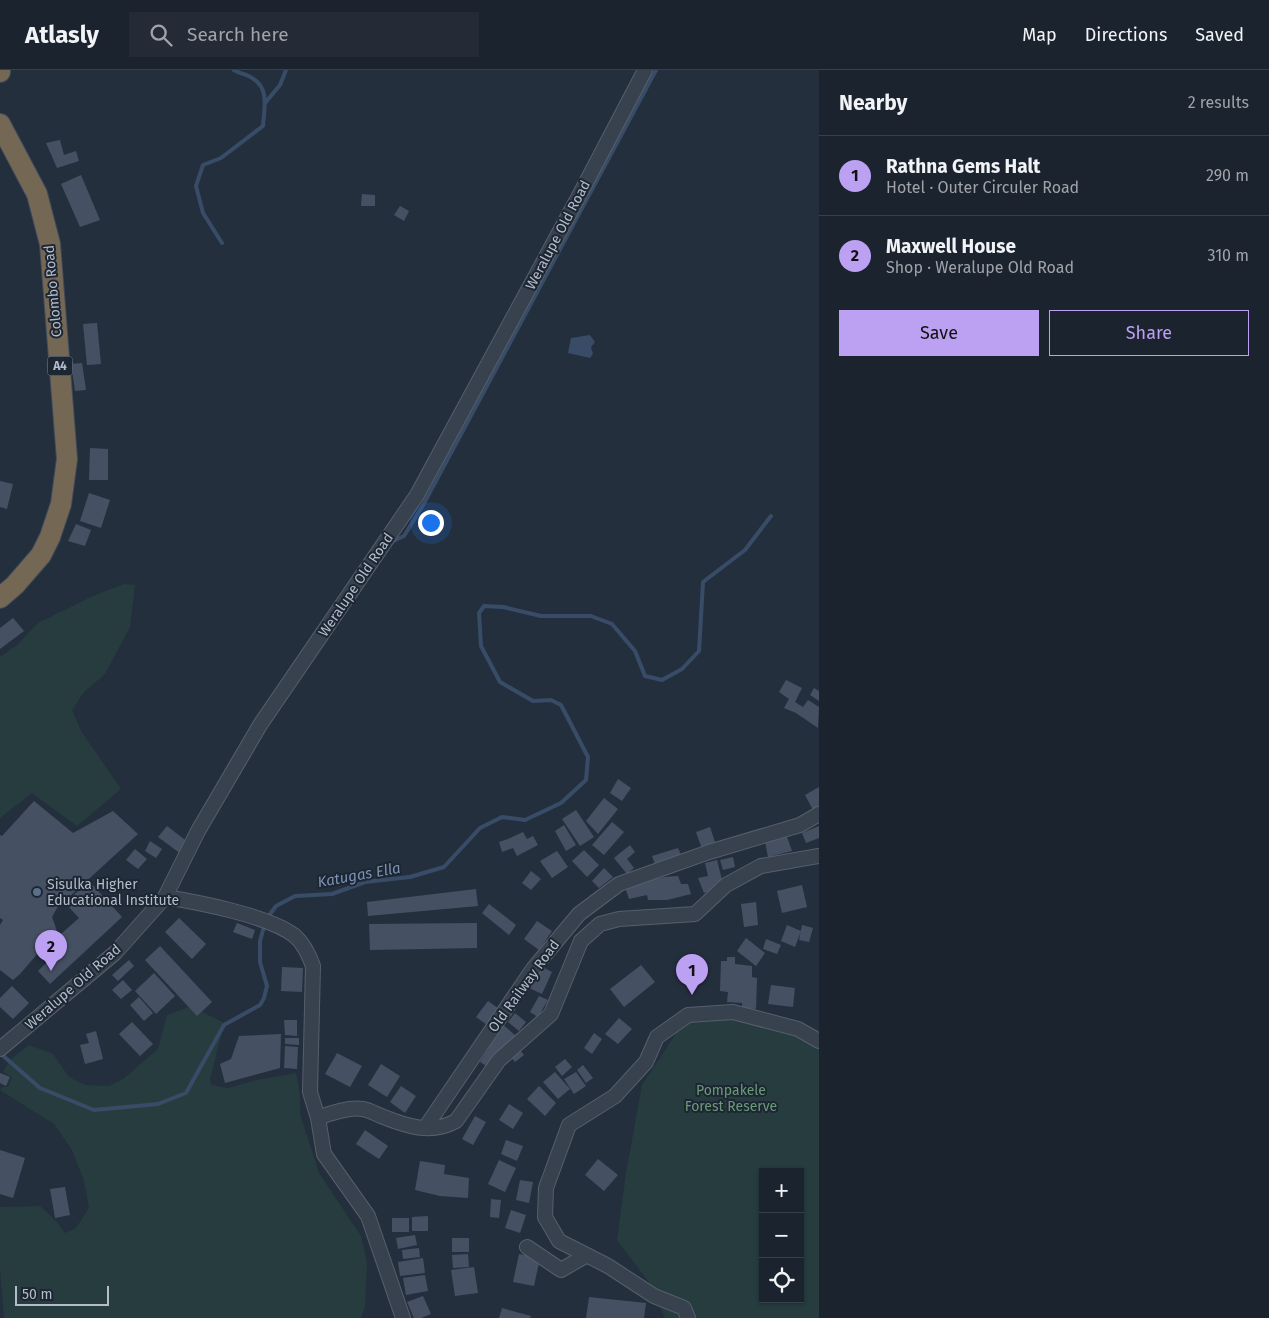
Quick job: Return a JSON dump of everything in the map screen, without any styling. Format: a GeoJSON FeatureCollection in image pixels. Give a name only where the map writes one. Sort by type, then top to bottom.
{"type":"FeatureCollection","features":[{"type":"Feature","properties":{"kind":"highway","name":"Colombo Road"},"geometry":{"type":"LineString","coordinates":[[0,124],[37,194],[50,244],[67,459],[61,504],[50,537],[40,555],[15,585],[0,598]]}},
{"type":"Feature","properties":{"kind":"street","name":"Weralupe Old Road"},"geometry":{"type":"LineString","coordinates":[[1,1048],[115,953],[165,897],[198,831],[260,725],[417,495],[580,194],[644,70]]}},
{"type":"Feature","properties":{"kind":"street","name":"Old Railway Road"},"geometry":{"type":"LineString","coordinates":[[426,1128],[533,969],[579,914],[619,884],[709,852],[800,825],[819,814]]}},
{"type":"Feature","properties":{"kind":"street"},"geometry":{"type":"LineString","coordinates":[[318,1118],[332,1112],[363,1109],[406,1126],[445,1127],[456,1122],[499,1060],[551,1014],[581,941],[600,924],[619,919],[695,914],[726,885],[761,866],[819,856]]}},
{"type":"Feature","properties":{"kind":"street"},"geometry":{"type":"LineString","coordinates":[[165,897],[195,901],[264,921],[295,936],[308,952],[313,966],[310,1092],[318,1118],[324,1154],[368,1216],[403,1318]]}},
{"type":"Feature","properties":{"kind":"street"},"geometry":{"type":"LineString","coordinates":[[688,1318],[684,1308],[654,1296],[608,1266],[559,1241],[546,1217],[546,1188],[569,1125],[614,1096],[646,1062],[657,1036],[688,1015],[733,1012],[798,1030],[819,1041]]}},
{"type":"Feature","properties":{"kind":"street"},"geometry":{"type":"LineString","coordinates":[[527,1247],[560,1270],[587,1255]]}},
{"type":"Feature","properties":{"kind":"green space"},"geometry":{"type":"Polygon","coordinates":[[[124,584],[135,585],[130,627],[105,674],[84,692],[72,710],[81,731],[121,789],[77,826],[32,793],[0,818],[0,657],[17,645],[38,623],[93,596],[124,584]]]}},
{"type":"Feature","properties":{"kind":"green space"},"geometry":{"type":"Polygon","coordinates":[[[191,1006],[224,1023],[210,1080],[211,1085],[228,1088],[257,1080],[296,1073],[300,1094],[300,1114],[319,1173],[361,1236],[367,1262],[365,1307],[361,1318],[4,1318],[0,1269],[0,1207],[40,1206],[57,1222],[65,1233],[76,1228],[89,1208],[84,1181],[72,1150],[54,1124],[0,1090],[3,1087],[8,1087],[12,1077],[3,1072],[10,1060],[29,1045],[53,1054],[69,1077],[85,1085],[109,1086],[123,1079],[158,1049],[167,1015],[191,1006]]]}},
{"type":"Feature","properties":{"kind":"green space","name":"Pompakele Forest Reserve"},"geometry":{"type":"Polygon","coordinates":[[[689,1014],[754,1020],[819,1042],[819,1318],[665,1318],[648,1281],[617,1240],[626,1173],[642,1085],[689,1014]]]}},
{"type":"Feature","properties":{"kind":"water"},"geometry":{"type":"Polygon","coordinates":[[[590,335],[595,342],[591,347],[593,354],[590,358],[568,353],[571,338],[590,335]]]}},
{"type":"Feature","properties":{"kind":"building"},"geometry":{"type":"Polygon","coordinates":[[[60,140],[64,155],[76,151],[79,161],[57,168],[46,143],[60,140]]]}},
{"type":"Feature","properties":{"kind":"building"},"geometry":{"type":"Polygon","coordinates":[[[81,175],[100,220],[80,227],[61,184],[81,175]]]}},
{"type":"Feature","properties":{"kind":"building"},"geometry":{"type":"Polygon","coordinates":[[[362,194],[375,195],[375,206],[361,206],[362,194]]]}},
{"type":"Feature","properties":{"kind":"building"},"geometry":{"type":"Polygon","coordinates":[[[400,206],[409,211],[404,221],[394,215],[400,206]]]}},
{"type":"Feature","properties":{"kind":"building"},"geometry":{"type":"Polygon","coordinates":[[[97,323],[101,364],[87,365],[83,324],[97,323]]]}},
{"type":"Feature","properties":{"kind":"building"},"geometry":{"type":"Polygon","coordinates":[[[82,363],[86,390],[75,391],[71,364],[82,363]]]}},
{"type":"Feature","properties":{"kind":"building"},"geometry":{"type":"Polygon","coordinates":[[[90,448],[108,449],[108,480],[89,480],[90,448]]]}},
{"type":"Feature","properties":{"kind":"building"},"geometry":{"type":"Polygon","coordinates":[[[0,481],[13,484],[7,509],[0,507],[0,481]]]}},
{"type":"Feature","properties":{"kind":"building"},"geometry":{"type":"Polygon","coordinates":[[[89,493],[110,500],[101,528],[80,521],[89,493]]]}},
{"type":"Feature","properties":{"kind":"building"},"geometry":{"type":"Polygon","coordinates":[[[76,524],[91,530],[85,546],[68,541],[76,524]]]}},
{"type":"Feature","properties":{"kind":"building"},"geometry":{"type":"Polygon","coordinates":[[[13,618],[24,631],[0,649],[0,628],[13,618]]]}},
{"type":"Feature","properties":{"kind":"building"},"geometry":{"type":"Polygon","coordinates":[[[786,680],[802,688],[795,702],[803,707],[808,700],[819,707],[818,728],[796,713],[784,708],[789,699],[779,692],[786,680]]]}},
{"type":"Feature","properties":{"kind":"building"},"geometry":{"type":"Polygon","coordinates":[[[814,688],[819,691],[819,701],[810,695],[814,688]]]}},
{"type":"Feature","properties":{"kind":"building"},"geometry":{"type":"Polygon","coordinates":[[[618,779],[631,788],[622,801],[610,793],[618,779]]]}},
{"type":"Feature","properties":{"kind":"building"},"geometry":{"type":"Polygon","coordinates":[[[819,787],[819,806],[813,810],[805,795],[819,787]]]}},
{"type":"Feature","properties":{"kind":"building"},"geometry":{"type":"Polygon","coordinates":[[[604,798],[618,809],[598,834],[586,821],[604,798]]]}},
{"type":"Feature","properties":{"kind":"building","name":"Sisulka Higher Educational Institute"},"geometry":{"type":"Polygon","coordinates":[[[34,801],[73,833],[113,811],[138,834],[57,908],[52,917],[57,931],[13,980],[0,970],[0,925],[3,920],[0,918],[0,835],[2,836],[34,801]]]}},
{"type":"Feature","properties":{"kind":"building"},"geometry":{"type":"Polygon","coordinates":[[[576,810],[594,837],[580,846],[562,819],[576,810]]]}},
{"type":"Feature","properties":{"kind":"building"},"geometry":{"type":"Polygon","coordinates":[[[612,822],[624,832],[604,855],[592,845],[612,822]]]}},
{"type":"Feature","properties":{"kind":"building"},"geometry":{"type":"Polygon","coordinates":[[[564,825],[576,845],[566,851],[555,831],[564,825]]]}},
{"type":"Feature","properties":{"kind":"building"},"geometry":{"type":"Polygon","coordinates":[[[167,826],[189,843],[181,854],[158,837],[167,826]]]}},
{"type":"Feature","properties":{"kind":"building"},"geometry":{"type":"Polygon","coordinates":[[[819,826],[819,838],[806,843],[802,833],[819,826]]]}},
{"type":"Feature","properties":{"kind":"building"},"geometry":{"type":"Polygon","coordinates":[[[710,827],[716,845],[702,849],[696,832],[710,827]]]}},
{"type":"Feature","properties":{"kind":"building"},"geometry":{"type":"Polygon","coordinates":[[[523,832],[527,839],[533,836],[538,845],[517,856],[513,848],[502,852],[499,842],[523,832]]]}},
{"type":"Feature","properties":{"kind":"building"},"geometry":{"type":"Polygon","coordinates":[[[786,834],[792,851],[768,857],[765,842],[786,834]]]}},
{"type":"Feature","properties":{"kind":"building"},"geometry":{"type":"Polygon","coordinates":[[[150,841],[162,849],[156,858],[145,851],[150,841]]]}},
{"type":"Feature","properties":{"kind":"building"},"geometry":{"type":"Polygon","coordinates":[[[630,845],[635,852],[627,859],[634,868],[627,874],[614,858],[630,845]]]}},
{"type":"Feature","properties":{"kind":"building"},"geometry":{"type":"Polygon","coordinates":[[[678,848],[682,857],[656,867],[652,856],[678,848]]]}},
{"type":"Feature","properties":{"kind":"building"},"geometry":{"type":"Polygon","coordinates":[[[135,849],[147,859],[138,869],[126,860],[135,849]]]}},
{"type":"Feature","properties":{"kind":"building"},"geometry":{"type":"Polygon","coordinates":[[[584,850],[599,865],[587,877],[572,861],[584,850]]]}},
{"type":"Feature","properties":{"kind":"building"},"geometry":{"type":"Polygon","coordinates":[[[557,851],[568,867],[552,878],[540,861],[557,851]]]}},
{"type":"Feature","properties":{"kind":"building"},"geometry":{"type":"Polygon","coordinates":[[[733,857],[735,867],[723,870],[720,860],[733,857]]]}},
{"type":"Feature","properties":{"kind":"building"},"geometry":{"type":"Polygon","coordinates":[[[717,860],[722,880],[716,883],[717,888],[704,893],[698,878],[708,876],[705,863],[717,860]]]}},
{"type":"Feature","properties":{"kind":"building"},"geometry":{"type":"Polygon","coordinates":[[[604,868],[613,877],[599,888],[592,881],[604,868]]]}},
{"type":"Feature","properties":{"kind":"building"},"geometry":{"type":"Polygon","coordinates":[[[531,871],[541,879],[531,890],[522,883],[531,871]]]}},
{"type":"Feature","properties":{"kind":"building"},"geometry":{"type":"Polygon","coordinates":[[[678,876],[681,884],[688,884],[691,894],[667,900],[648,900],[647,895],[629,899],[625,887],[664,877],[678,876]]]}},
{"type":"Feature","properties":{"kind":"building"},"geometry":{"type":"Polygon","coordinates":[[[89,881],[122,917],[50,984],[38,971],[51,958],[44,949],[79,918],[65,903],[89,881]]]}},
{"type":"Feature","properties":{"kind":"building"},"geometry":{"type":"Polygon","coordinates":[[[802,885],[807,907],[782,913],[777,891],[802,885]]]}},
{"type":"Feature","properties":{"kind":"building"},"geometry":{"type":"Polygon","coordinates":[[[476,889],[478,906],[368,916],[367,902],[476,889]]]}},
{"type":"Feature","properties":{"kind":"building"},"geometry":{"type":"Polygon","coordinates":[[[756,902],[758,925],[744,927],[741,904],[756,902]]]}},
{"type":"Feature","properties":{"kind":"building"},"geometry":{"type":"Polygon","coordinates":[[[489,904],[516,925],[509,935],[482,913],[489,904]]]}},
{"type":"Feature","properties":{"kind":"building"},"geometry":{"type":"Polygon","coordinates":[[[179,918],[206,944],[192,959],[165,932],[179,918]]]}},
{"type":"Feature","properties":{"kind":"building"},"geometry":{"type":"Polygon","coordinates":[[[537,921],[552,931],[539,950],[524,939],[537,921]]]}},
{"type":"Feature","properties":{"kind":"building"},"geometry":{"type":"Polygon","coordinates":[[[237,923],[255,930],[252,939],[233,932],[237,923]]]}},
{"type":"Feature","properties":{"kind":"building"},"geometry":{"type":"Polygon","coordinates":[[[477,923],[477,948],[370,950],[369,924],[477,923]]]}},
{"type":"Feature","properties":{"kind":"building"},"geometry":{"type":"Polygon","coordinates":[[[787,925],[801,931],[795,947],[781,941],[787,925]]]}},
{"type":"Feature","properties":{"kind":"building"},"geometry":{"type":"Polygon","coordinates":[[[802,925],[813,928],[809,942],[799,940],[802,925]]]}},
{"type":"Feature","properties":{"kind":"building"},"geometry":{"type":"Polygon","coordinates":[[[746,938],[765,953],[756,966],[737,951],[746,938]]]}},
{"type":"Feature","properties":{"kind":"building"},"geometry":{"type":"Polygon","coordinates":[[[766,939],[781,945],[777,954],[763,949],[766,939]]]}},
{"type":"Feature","properties":{"kind":"building"},"geometry":{"type":"Polygon","coordinates":[[[160,946],[212,1002],[197,1016],[145,960],[160,946]]]}},
{"type":"Feature","properties":{"kind":"building"},"geometry":{"type":"Polygon","coordinates":[[[727,957],[735,957],[735,964],[752,966],[752,977],[757,978],[756,1009],[742,1008],[742,1003],[727,1002],[728,992],[720,991],[721,961],[727,961],[727,957]]]}},
{"type":"Feature","properties":{"kind":"building"},"geometry":{"type":"Polygon","coordinates":[[[129,960],[134,966],[118,981],[112,975],[129,960]]]}},
{"type":"Feature","properties":{"kind":"building"},"geometry":{"type":"Polygon","coordinates":[[[641,965],[655,982],[624,1007],[610,989],[641,965]]]}},
{"type":"Feature","properties":{"kind":"building"},"geometry":{"type":"Polygon","coordinates":[[[541,966],[552,972],[542,994],[529,988],[541,966]]]}},
{"type":"Feature","properties":{"kind":"building"},"geometry":{"type":"Polygon","coordinates":[[[282,967],[303,968],[302,992],[281,991],[282,967]]]}},
{"type":"Feature","properties":{"kind":"building"},"geometry":{"type":"Polygon","coordinates":[[[154,973],[175,996],[156,1014],[135,991],[154,973]]]}},
{"type":"Feature","properties":{"kind":"building"},"geometry":{"type":"Polygon","coordinates":[[[123,980],[132,990],[121,999],[112,990],[123,980]]]}},
{"type":"Feature","properties":{"kind":"building"},"geometry":{"type":"Polygon","coordinates":[[[771,985],[795,988],[793,1007],[768,1004],[771,985]]]}},
{"type":"Feature","properties":{"kind":"building"},"geometry":{"type":"Polygon","coordinates":[[[12,986],[29,1003],[13,1019],[0,1007],[0,998],[12,986]]]}},
{"type":"Feature","properties":{"kind":"building"},"geometry":{"type":"Polygon","coordinates":[[[539,996],[548,1000],[538,1017],[530,1012],[539,996]]]}},
{"type":"Feature","properties":{"kind":"building"},"geometry":{"type":"Polygon","coordinates":[[[139,997],[153,1013],[144,1021],[130,1005],[139,997]]]}},
{"type":"Feature","properties":{"kind":"building"},"geometry":{"type":"Polygon","coordinates":[[[488,1001],[502,1011],[490,1027],[476,1017],[488,1001]]]}},
{"type":"Feature","properties":{"kind":"building"},"geometry":{"type":"Polygon","coordinates":[[[515,1013],[526,1022],[519,1031],[508,1022],[515,1013]]]}},
{"type":"Feature","properties":{"kind":"building"},"geometry":{"type":"Polygon","coordinates":[[[619,1018],[632,1029],[618,1044],[605,1034],[619,1018]]]}},
{"type":"Feature","properties":{"kind":"building"},"geometry":{"type":"Polygon","coordinates":[[[284,1020],[297,1020],[297,1036],[285,1035],[284,1020]]]}},
{"type":"Feature","properties":{"kind":"building"},"geometry":{"type":"Polygon","coordinates":[[[132,1022],[153,1044],[140,1056],[119,1034],[132,1022]]]}},
{"type":"Feature","properties":{"kind":"building"},"geometry":{"type":"Polygon","coordinates":[[[501,1023],[516,1036],[508,1048],[505,1045],[488,1067],[480,1062],[489,1048],[485,1045],[501,1023]]]}},
{"type":"Feature","properties":{"kind":"building"},"geometry":{"type":"Polygon","coordinates":[[[96,1031],[103,1059],[85,1064],[80,1045],[89,1043],[86,1034],[96,1031]]]}},
{"type":"Feature","properties":{"kind":"building"},"geometry":{"type":"Polygon","coordinates":[[[594,1033],[602,1039],[592,1054],[584,1048],[594,1033]]]}},
{"type":"Feature","properties":{"kind":"building"},"geometry":{"type":"Polygon","coordinates":[[[281,1034],[280,1068],[225,1083],[220,1064],[231,1059],[239,1036],[281,1034]]]}},
{"type":"Feature","properties":{"kind":"building"},"geometry":{"type":"Polygon","coordinates":[[[285,1038],[299,1038],[299,1045],[285,1044],[285,1038]]]}},
{"type":"Feature","properties":{"kind":"building"},"geometry":{"type":"Polygon","coordinates":[[[516,1045],[524,1055],[515,1062],[507,1052],[516,1045]]]}},
{"type":"Feature","properties":{"kind":"building"},"geometry":{"type":"Polygon","coordinates":[[[285,1046],[298,1047],[297,1069],[284,1068],[285,1046]]]}},
{"type":"Feature","properties":{"kind":"building"},"geometry":{"type":"Polygon","coordinates":[[[337,1053],[362,1066],[350,1087],[325,1074],[337,1053]]]}},
{"type":"Feature","properties":{"kind":"building"},"geometry":{"type":"Polygon","coordinates":[[[565,1059],[572,1067],[562,1076],[555,1067],[565,1059]]]}},
{"type":"Feature","properties":{"kind":"building"},"geometry":{"type":"Polygon","coordinates":[[[381,1064],[400,1076],[387,1097],[368,1085],[381,1064]]]}},
{"type":"Feature","properties":{"kind":"building"},"geometry":{"type":"Polygon","coordinates":[[[583,1065],[593,1078],[586,1083],[577,1070],[583,1065]]]}},
{"type":"Feature","properties":{"kind":"building"},"geometry":{"type":"Polygon","coordinates":[[[555,1072],[570,1089],[558,1099],[543,1082],[555,1072]]]}},
{"type":"Feature","properties":{"kind":"building"},"geometry":{"type":"Polygon","coordinates":[[[576,1072],[586,1086],[574,1094],[564,1079],[576,1072]]]}},
{"type":"Feature","properties":{"kind":"building"},"geometry":{"type":"Polygon","coordinates":[[[0,1073],[10,1077],[6,1086],[0,1083],[0,1073]]]}},
{"type":"Feature","properties":{"kind":"building"},"geometry":{"type":"Polygon","coordinates":[[[401,1086],[416,1096],[405,1113],[390,1102],[401,1086]]]}},
{"type":"Feature","properties":{"kind":"building"},"geometry":{"type":"Polygon","coordinates":[[[539,1086],[556,1103],[545,1116],[527,1099],[539,1086]]]}},
{"type":"Feature","properties":{"kind":"building"},"geometry":{"type":"Polygon","coordinates":[[[509,1104],[523,1113],[513,1129],[499,1120],[509,1104]]]}},
{"type":"Feature","properties":{"kind":"building"},"geometry":{"type":"Polygon","coordinates":[[[475,1116],[486,1122],[473,1145],[462,1139],[475,1116]]]}},
{"type":"Feature","properties":{"kind":"building"},"geometry":{"type":"Polygon","coordinates":[[[365,1130],[388,1146],[379,1159],[356,1144],[365,1130]]]}},
{"type":"Feature","properties":{"kind":"building"},"geometry":{"type":"Polygon","coordinates":[[[506,1140],[523,1146],[517,1161],[501,1154],[506,1140]]]}},
{"type":"Feature","properties":{"kind":"building"},"geometry":{"type":"Polygon","coordinates":[[[0,1150],[25,1158],[13,1198],[0,1194],[0,1150]]]}},
{"type":"Feature","properties":{"kind":"building"},"geometry":{"type":"Polygon","coordinates":[[[598,1159],[618,1175],[604,1191],[585,1175],[598,1159]]]}},
{"type":"Feature","properties":{"kind":"building"},"geometry":{"type":"Polygon","coordinates":[[[499,1160],[516,1168],[505,1192],[488,1184],[499,1160]]]}},
{"type":"Feature","properties":{"kind":"building"},"geometry":{"type":"Polygon","coordinates":[[[420,1161],[445,1165],[444,1174],[469,1178],[468,1198],[440,1196],[415,1190],[420,1161]]]}},
{"type":"Feature","properties":{"kind":"building"},"geometry":{"type":"Polygon","coordinates":[[[520,1180],[533,1182],[529,1203],[516,1200],[520,1180]]]}},
{"type":"Feature","properties":{"kind":"building"},"geometry":{"type":"Polygon","coordinates":[[[65,1187],[70,1215],[55,1218],[50,1189],[65,1187]]]}},
{"type":"Feature","properties":{"kind":"building"},"geometry":{"type":"Polygon","coordinates":[[[491,1199],[501,1200],[499,1218],[490,1217],[491,1199]]]}},
{"type":"Feature","properties":{"kind":"building"},"geometry":{"type":"Polygon","coordinates":[[[511,1210],[526,1215],[520,1233],[505,1228],[511,1210]]]}},
{"type":"Feature","properties":{"kind":"building"},"geometry":{"type":"Polygon","coordinates":[[[428,1216],[428,1231],[412,1231],[412,1217],[428,1216]]]}},
{"type":"Feature","properties":{"kind":"building"},"geometry":{"type":"Polygon","coordinates":[[[392,1218],[409,1218],[409,1232],[392,1232],[392,1218]]]}},
{"type":"Feature","properties":{"kind":"building"},"geometry":{"type":"Polygon","coordinates":[[[415,1235],[417,1245],[398,1249],[396,1238],[415,1235]]]}},
{"type":"Feature","properties":{"kind":"building"},"geometry":{"type":"Polygon","coordinates":[[[452,1238],[469,1238],[469,1252],[452,1252],[452,1238]]]}},
{"type":"Feature","properties":{"kind":"building"},"geometry":{"type":"Polygon","coordinates":[[[419,1248],[420,1257],[403,1259],[402,1250],[419,1248]]]}},
{"type":"Feature","properties":{"kind":"building"},"geometry":{"type":"Polygon","coordinates":[[[468,1254],[469,1267],[453,1268],[452,1255],[468,1254]]]}},
{"type":"Feature","properties":{"kind":"building"},"geometry":{"type":"Polygon","coordinates":[[[519,1254],[540,1258],[534,1286],[513,1282],[519,1254]]]}},
{"type":"Feature","properties":{"kind":"building"},"geometry":{"type":"Polygon","coordinates":[[[423,1258],[425,1273],[400,1276],[398,1262],[423,1258]]]}},
{"type":"Feature","properties":{"kind":"building"},"geometry":{"type":"Polygon","coordinates":[[[474,1267],[478,1293],[455,1296],[451,1270],[474,1267]]]}},
{"type":"Feature","properties":{"kind":"building"},"geometry":{"type":"Polygon","coordinates":[[[425,1275],[428,1291],[406,1295],[403,1278],[425,1275]]]}},
{"type":"Feature","properties":{"kind":"building"},"geometry":{"type":"Polygon","coordinates":[[[423,1296],[431,1314],[421,1318],[414,1318],[407,1302],[423,1296]]]}},
{"type":"Feature","properties":{"kind":"building"},"geometry":{"type":"Polygon","coordinates":[[[589,1297],[646,1303],[644,1318],[586,1318],[589,1297]]]}},
{"type":"Feature","properties":{"kind":"building"},"geometry":{"type":"Polygon","coordinates":[[[502,1308],[531,1316],[530,1318],[499,1318],[502,1308]]]}},
{"type":"Feature","properties":{"kind":"waterway"},"geometry":{"type":"LineString","coordinates":[[222,243],[203,213],[196,186],[203,165],[221,158],[263,126],[265,106],[264,93],[258,82],[234,70]]}},
{"type":"Feature","properties":{"kind":"waterway"},"geometry":{"type":"LineString","coordinates":[[265,103],[280,85],[286,70]]}},
{"type":"Feature","properties":{"kind":"waterway"},"geometry":{"type":"LineString","coordinates":[[391,542],[404,536],[422,507],[656,70]]}},
{"type":"Feature","properties":{"kind":"waterway"},"geometry":{"type":"LineString","coordinates":[[268,917],[276,906],[295,896],[332,894],[365,882],[410,877],[444,867],[480,828],[502,817],[525,820],[561,803],[586,780],[588,757],[561,705],[551,700],[533,701],[500,682],[481,646],[479,613],[484,606],[503,607],[541,616],[591,616],[612,624],[635,651],[645,676],[662,680],[682,669],[699,651],[703,582],[745,550],[771,516]]}},
{"type":"Feature","properties":{"kind":"waterway","name":"Katugas Ella"},"geometry":{"type":"LineString","coordinates":[[0,1053],[40,1088],[94,1110],[158,1104],[186,1093],[224,1025],[260,1005],[264,998],[267,986],[260,962],[260,941],[265,923]]}},
{"type":"Feature","properties":{"kind":"place","name":"Sisulka Higher Educational Institute"},"geometry":{"type":"Point","coordinates":[37,892]}},
{"type":"Feature","properties":{"kind":"place","name":"Maxwell House"},"geometry":{"type":"Point","coordinates":[51,971]}},
{"type":"Feature","properties":{"kind":"place","name":"Rathna Gems Halt"},"geometry":{"type":"Point","coordinates":[692,995]}}]}
